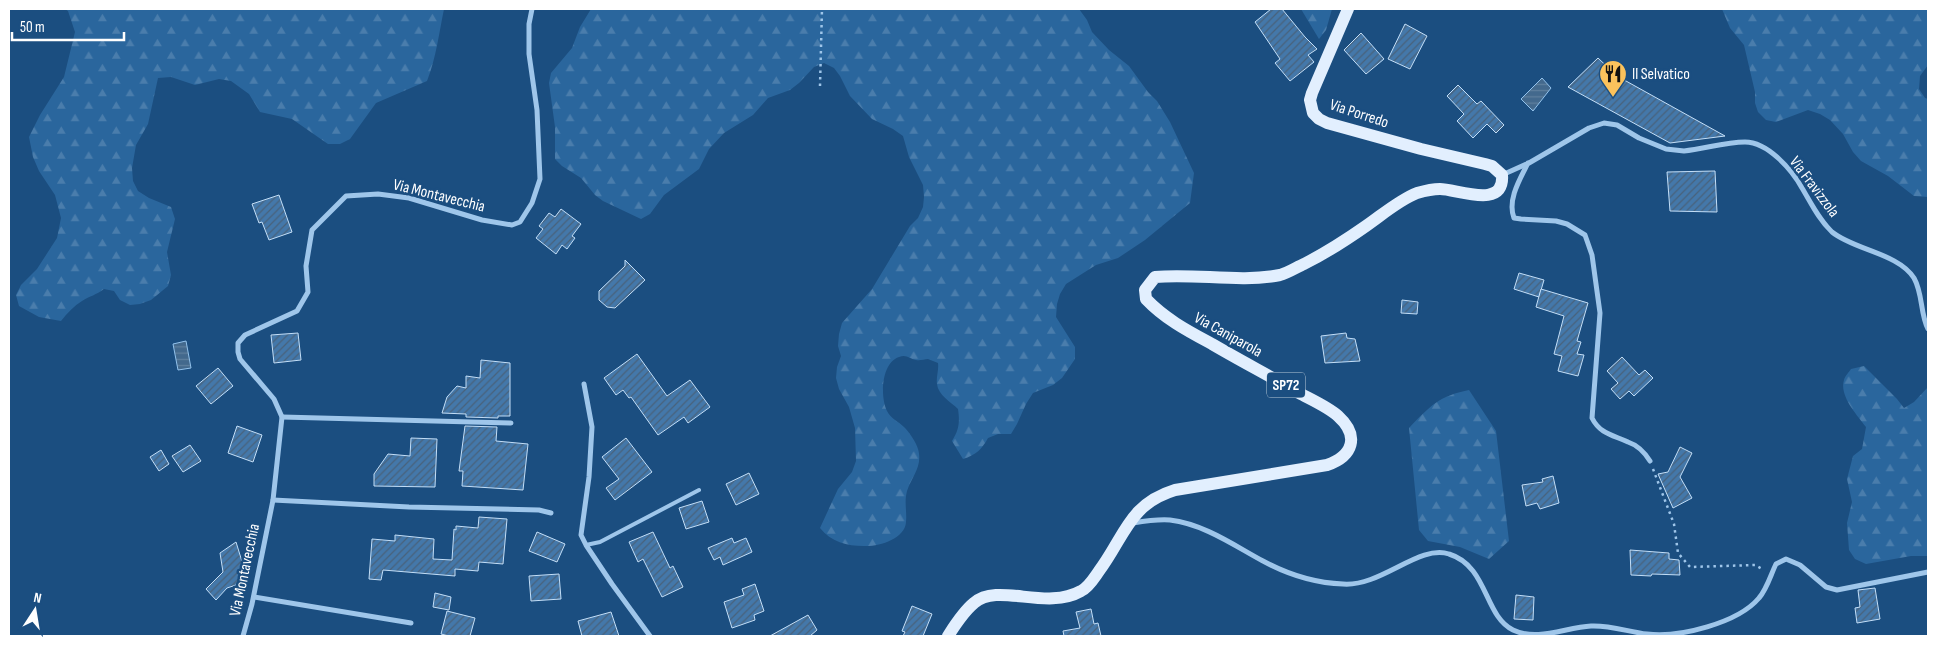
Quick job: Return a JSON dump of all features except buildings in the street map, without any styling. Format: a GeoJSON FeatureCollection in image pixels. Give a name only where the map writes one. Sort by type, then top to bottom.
{"type":"FeatureCollection","features":[{"type":"Feature","properties":{"kind":"main road","name":"Via Porredo"},"geometry":{"type":"LineString","coordinates":[[1348,9],[1310,100],[1313,113],[1319,120],[1334,126],[1492,166],[1502,175]]}},
{"type":"Feature","properties":{"kind":"main road","name":"Via Caniparola"},"geometry":{"type":"LineString","coordinates":[[948,636],[967,609],[981,598],[1005,595],[1033,599],[1059,599],[1071,597],[1084,590],[1142,507],[1162,494],[1175,490],[1327,464],[1340,460],[1348,453],[1351,445],[1348,428],[1338,416],[1180,326],[1155,309],[1146,299],[1145,290],[1150,282],[1155,278],[1173,276],[1188,278],[1257,278],[1282,275],[1341,243],[1401,202],[1417,194],[1440,189],[1469,195],[1490,194],[1500,186],[1503,180],[1502,175]]}},
{"type":"Feature","properties":{"kind":"street","name":"Via Montavecchia"},"geometry":{"type":"LineString","coordinates":[[243,636],[254,597],[273,500],[282,417],[274,399],[240,359],[238,342],[245,334],[297,312],[308,292],[306,266],[312,230],[346,196],[378,194],[409,198],[482,220],[512,225],[520,222],[532,203],[540,179],[537,110],[529,54],[529,24],[532,9]]}},
{"type":"Feature","properties":{"kind":"street","name":"Via Fravizzola"},"geometry":{"type":"LineString","coordinates":[[1502,175],[1572,137],[1604,123],[1617,125],[1655,145],[1674,150],[1684,151],[1746,142],[1756,145],[1774,156],[1784,165],[1800,184],[1817,213],[1833,232],[1844,240],[1885,256],[1908,271],[1914,278],[1919,290],[1922,311],[1928,329]]}},
{"type":"Feature","properties":{"kind":"street"},"geometry":{"type":"LineString","coordinates":[[1529,162],[1519,180],[1513,199],[1512,211],[1514,218],[1556,221],[1567,224],[1584,235],[1592,255],[1600,313],[1592,418],[1596,426],[1604,433],[1630,442],[1645,453],[1650,461]]}},
{"type":"Feature","properties":{"kind":"street"},"geometry":{"type":"LineString","coordinates":[[584,384],[592,427],[589,477],[582,535],[586,545],[612,584],[650,636]]}},
{"type":"Feature","properties":{"kind":"street"},"geometry":{"type":"LineString","coordinates":[[282,417],[511,423]]}},
{"type":"Feature","properties":{"kind":"street"},"geometry":{"type":"LineString","coordinates":[[273,500],[408,507],[539,510],[551,513]]}},
{"type":"Feature","properties":{"kind":"street"},"geometry":{"type":"LineString","coordinates":[[1130,523],[1170,520],[1184,523],[1213,534],[1290,573],[1344,585],[1363,583],[1375,579],[1424,554],[1437,552],[1450,554],[1464,562],[1474,572],[1503,623],[1514,630],[1540,634],[1593,626],[1649,634],[1678,634],[1706,628],[1744,610],[1760,598],[1771,573],[1780,561],[1791,560],[1800,565],[1826,587],[1837,590],[1928,572]]}},
{"type":"Feature","properties":{"kind":"street"},"geometry":{"type":"LineString","coordinates":[[254,597],[411,623]]}},
{"type":"Feature","properties":{"kind":"lane"},"geometry":{"type":"LineString","coordinates":[[586,545],[600,542],[699,490]]}},
{"type":"Feature","properties":{"kind":"path"},"geometry":{"type":"LineString","coordinates":[[820,86],[822,9]]}},
{"type":"Feature","properties":{"kind":"path"},"geometry":{"type":"LineString","coordinates":[[1650,461],[1674,524],[1678,552],[1690,567],[1755,565],[1771,573]]}},
{"type":"Feature","properties":{"kind":"green space"},"geometry":{"type":"Polygon","coordinates":[[[65,9],[444,9],[435,54],[427,81],[376,103],[350,139],[340,144],[328,144],[292,119],[260,112],[249,94],[231,81],[219,79],[195,85],[171,77],[158,78],[148,124],[136,145],[132,168],[133,181],[138,191],[171,207],[175,219],[167,252],[171,275],[168,286],[151,300],[130,305],[120,300],[114,291],[104,289],[79,303],[61,321],[39,317],[19,306],[16,295],[21,285],[37,269],[57,238],[61,218],[55,195],[39,171],[33,157],[29,137],[40,115],[64,77],[75,32],[68,11],[65,9]]]}},
{"type":"Feature","properties":{"kind":"green space"},"geometry":{"type":"Polygon","coordinates":[[[591,9],[1079,9],[1087,20],[1092,32],[1109,50],[1129,66],[1157,101],[1170,122],[1194,173],[1190,203],[1145,240],[1118,258],[1096,265],[1066,284],[1060,294],[1056,317],[1075,347],[1075,359],[1062,378],[1053,385],[1033,393],[1011,434],[998,434],[988,438],[972,456],[963,459],[952,441],[958,426],[958,409],[942,395],[938,388],[938,363],[928,359],[918,360],[904,356],[893,360],[885,373],[883,398],[890,416],[904,427],[912,437],[919,455],[918,466],[906,495],[906,522],[901,533],[890,541],[870,546],[846,544],[829,537],[820,528],[838,489],[852,472],[856,461],[855,428],[849,407],[839,389],[836,378],[841,356],[838,346],[839,334],[842,323],[872,289],[910,226],[918,218],[923,207],[923,185],[909,157],[903,136],[872,119],[850,96],[834,68],[824,63],[814,67],[790,90],[768,98],[753,115],[724,133],[709,149],[699,169],[664,195],[650,214],[641,219],[603,201],[595,195],[581,178],[562,166],[555,159],[555,127],[549,83],[551,73],[572,48],[580,27],[591,9]]]}},
{"type":"Feature","properties":{"kind":"green space"},"geometry":{"type":"Polygon","coordinates":[[[1301,9],[1332,9],[1326,30],[1319,39],[1301,9]]]}},
{"type":"Feature","properties":{"kind":"green space"},"geometry":{"type":"Polygon","coordinates":[[[1722,9],[1928,9],[1928,65],[1920,76],[1919,89],[1925,98],[1928,99],[1928,197],[1914,196],[1888,176],[1861,161],[1853,152],[1843,134],[1830,120],[1820,114],[1808,110],[1776,122],[1766,120],[1758,112],[1755,103],[1755,92],[1744,45],[1730,28],[1722,9]]]}},
{"type":"Feature","properties":{"kind":"green space"},"geometry":{"type":"Polygon","coordinates":[[[1864,366],[1904,408],[1914,402],[1928,387],[1928,556],[1911,556],[1866,564],[1855,559],[1849,550],[1847,523],[1852,502],[1847,479],[1853,456],[1862,449],[1866,427],[1846,399],[1843,386],[1851,369],[1864,366]]]}},
{"type":"Feature","properties":{"kind":"green space"},"geometry":{"type":"Polygon","coordinates":[[[1469,390],[1496,431],[1509,541],[1489,559],[1460,547],[1428,541],[1419,530],[1409,428],[1442,399],[1469,390]]]}},
{"type":"Feature","properties":{"kind":"shaded area"},"geometry":{"type":"Polygon","coordinates":[[[1542,78],[1551,88],[1533,111],[1521,99],[1542,78]]]}},
{"type":"Feature","properties":{"kind":"shaded area"},"geometry":{"type":"Polygon","coordinates":[[[186,341],[191,368],[178,370],[173,344],[186,341]]]}},
{"type":"Feature","properties":{"kind":"place","name":"Il Selvatico"},"geometry":{"type":"Point","coordinates":[1613,98]}}]}
